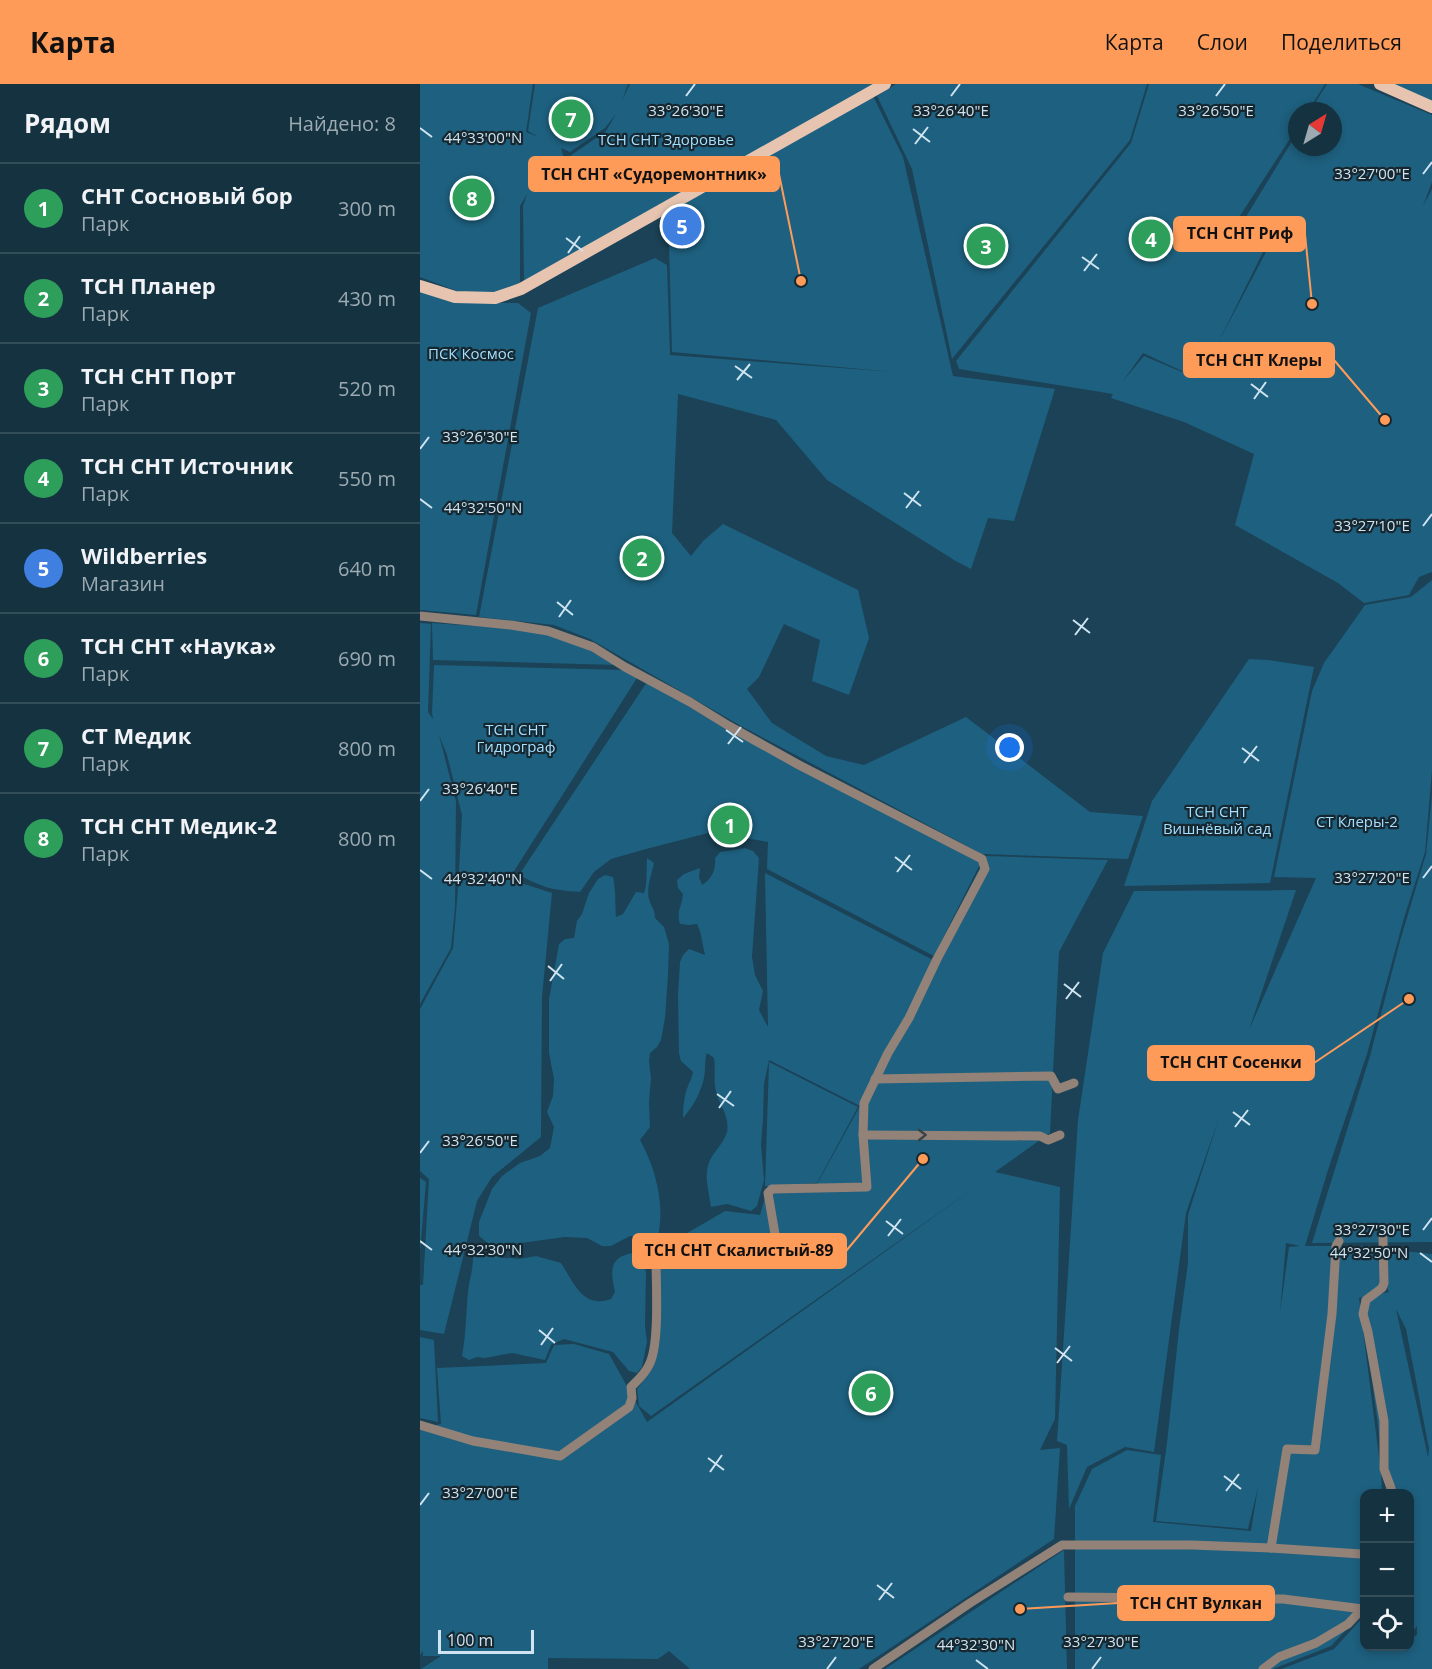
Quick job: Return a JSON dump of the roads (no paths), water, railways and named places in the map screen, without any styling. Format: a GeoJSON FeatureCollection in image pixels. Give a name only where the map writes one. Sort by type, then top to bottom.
{"type":"FeatureCollection","features":[{"type":"Feature","properties":{"kind":"main road"},"geometry":{"type":"LineString","coordinates":[[420,286],[455,297],[495,298],[522,289],[885,84]]}},
{"type":"Feature","properties":{"kind":"main road"},"geometry":{"type":"LineString","coordinates":[[1380,84],[1432,107]]}},
{"type":"Feature","properties":{"kind":"street"},"geometry":{"type":"LineString","coordinates":[[420,616],[548,631],[593,647],[799,765],[982,859],[985,869],[864,1103],[863,1135],[867,1187],[772,1189],[768,1194],[777,1246],[673,1248],[661,1251],[656,1259],[655,1340],[651,1363],[632,1387],[629,1407],[560,1456],[473,1441],[420,1425]]}},
{"type":"Feature","properties":{"kind":"street"},"geometry":{"type":"LineString","coordinates":[[875,1079],[1051,1076],[1058,1089],[1074,1083]]}},
{"type":"Feature","properties":{"kind":"street"},"geometry":{"type":"LineString","coordinates":[[863,1135],[1040,1136],[1048,1140],[1060,1135]]}},
{"type":"Feature","properties":{"kind":"street"},"geometry":{"type":"LineString","coordinates":[[1383,1238],[1384,1283],[1382,1288],[1366,1300],[1363,1314],[1384,1420],[1384,1469],[1391,1489]]}},
{"type":"Feature","properties":{"kind":"street"},"geometry":{"type":"LineString","coordinates":[[1271,1548],[1287,1449],[1315,1450],[1332,1314],[1336,1246],[1339,1241]]}},
{"type":"Feature","properties":{"kind":"street"},"geometry":{"type":"LineString","coordinates":[[873,1669],[970,1603],[1062,1545],[1192,1545],[1360,1554]]}},
{"type":"Feature","properties":{"kind":"street"},"geometry":{"type":"LineString","coordinates":[[1068,1597],[1283,1599],[1360,1608]]}},
{"type":"Feature","properties":{"kind":"street"},"geometry":{"type":"LineString","coordinates":[[1263,1669],[1279,1657],[1316,1643],[1348,1624],[1360,1612]]}},
{"type":"Feature","properties":{"kind":"place","name":"СТ Медик"},"geometry":{"type":"Point","coordinates":[571,119]}},
{"type":"Feature","properties":{"kind":"place","name":"ТСН СНТ Медик-2"},"geometry":{"type":"Point","coordinates":[472,198]}},
{"type":"Feature","properties":{"kind":"place","name":"Wildberries"},"geometry":{"type":"Point","coordinates":[682,226]}},
{"type":"Feature","properties":{"kind":"place","name":"ТСН СНТ Источник"},"geometry":{"type":"Point","coordinates":[1151,239]}},
{"type":"Feature","properties":{"kind":"place","name":"ТСН СНТ Порт"},"geometry":{"type":"Point","coordinates":[986,246]}},
{"type":"Feature","properties":{"kind":"place","name":"ТСН СНТ «Судоремонтник»"},"geometry":{"type":"Point","coordinates":[801,281]}},
{"type":"Feature","properties":{"kind":"place","name":"ТСН СНТ Риф"},"geometry":{"type":"Point","coordinates":[1312,304]}},
{"type":"Feature","properties":{"kind":"place","name":"ТСН СНТ Клеры"},"geometry":{"type":"Point","coordinates":[1385,420]}},
{"type":"Feature","properties":{"kind":"place","name":"ТСН Планер"},"geometry":{"type":"Point","coordinates":[642,558]}},
{"type":"Feature","properties":{"kind":"place","name":"СНТ Сосновый бор"},"geometry":{"type":"Point","coordinates":[730,825]}},
{"type":"Feature","properties":{"kind":"place","name":"ТСН СНТ Сосенки"},"geometry":{"type":"Point","coordinates":[1409,999]}},
{"type":"Feature","properties":{"kind":"place","name":"ТСН СНТ Скалистый-89"},"geometry":{"type":"Point","coordinates":[923,1159]}},
{"type":"Feature","properties":{"kind":"place","name":"ТСН СНТ «Наука»"},"geometry":{"type":"Point","coordinates":[871,1393]}},
{"type":"Feature","properties":{"kind":"place","name":"ТСН СНТ Вулкан"},"geometry":{"type":"Point","coordinates":[1020,1609]}},
{"type":"Feature","properties":{"kind":"park label","name":"ТСН СНТ Здоровье"},"geometry":{"type":"Point","coordinates":[666,139]}},
{"type":"Feature","properties":{"kind":"park label","name":"ПСК Космос"},"geometry":{"type":"Point","coordinates":[471,353]}},
{"type":"Feature","properties":{"kind":"park label","name":"ТСН СНТ Гидрограф"},"geometry":{"type":"Point","coordinates":[516,738]}},
{"type":"Feature","properties":{"kind":"park label","name":"ТСН СНТ Вишнёвый сад"},"geometry":{"type":"Point","coordinates":[1217,820]}},
{"type":"Feature","properties":{"kind":"park label","name":"СТ Клеры-2"},"geometry":{"type":"Point","coordinates":[1357,821]}}]}
